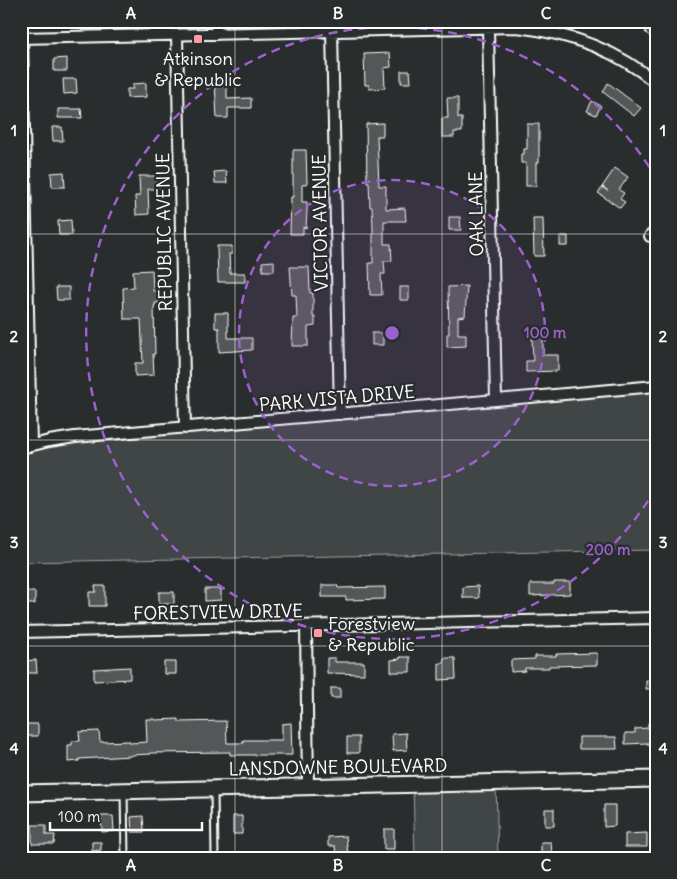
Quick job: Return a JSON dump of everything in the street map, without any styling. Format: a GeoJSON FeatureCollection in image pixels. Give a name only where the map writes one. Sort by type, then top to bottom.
{"type":"FeatureCollection","features":[{"type":"Feature","properties":{"kind":"street"},"geometry":{"type":"LineString","coordinates":[[216,21],[217,34]]}},
{"type":"Feature","properties":{"kind":"street"},"geometry":{"type":"LineString","coordinates":[[26,447],[22,38],[332,31],[371,25],[517,27],[540,30],[581,40],[603,48],[626,61],[656,83]]}},
{"type":"Feature","properties":{"kind":"street","name":"OAK LANE"},"geometry":{"type":"LineString","coordinates":[[488,28],[496,400]]}},
{"type":"Feature","properties":{"kind":"street","name":"VICTOR AVENUE"},"geometry":{"type":"LineString","coordinates":[[332,31],[340,414]]}},
{"type":"Feature","properties":{"kind":"street","name":"REPUBLIC AVENUE"},"geometry":{"type":"LineString","coordinates":[[176,35],[185,428]]}},
{"type":"Feature","properties":{"kind":"street","name":"PARK VISTA DRIVE"},"geometry":{"type":"LineString","coordinates":[[26,447],[75,438],[656,386]]}},
{"type":"Feature","properties":{"kind":"street","name":"FORESTVIEW DRIVE"},"geometry":{"type":"LineString","coordinates":[[21,632],[656,618]]}},
{"type":"Feature","properties":{"kind":"street"},"geometry":{"type":"LineString","coordinates":[[306,626],[308,787]]}},
{"type":"Feature","properties":{"kind":"street","name":"LANSDOWNE BOULEVARD"},"geometry":{"type":"LineString","coordinates":[[21,793],[655,779]]}},
{"type":"Feature","properties":{"kind":"lane"},"geometry":{"type":"LineString","coordinates":[[655,779],[656,830]]}},
{"type":"Feature","properties":{"kind":"lane"},"geometry":{"type":"LineString","coordinates":[[214,789],[215,858]]}},
{"type":"Feature","properties":{"kind":"lane"},"geometry":{"type":"LineString","coordinates":[[124,791],[125,858]]}},
{"type":"Feature","properties":{"kind":"shaded area"},"geometry":{"type":"Polygon","coordinates":[[[656,386],[656,550],[21,562],[21,448],[49,441],[656,386]]]}},
{"type":"Feature","properties":{"kind":"shaded area"},"geometry":{"type":"Polygon","coordinates":[[[496,783],[498,858],[415,858],[413,785],[496,783]]]}},
{"type":"Feature","properties":{"kind":"building"},"geometry":{"type":"Polygon","coordinates":[[[656,21],[656,42],[645,32],[656,21]]]}},
{"type":"Feature","properties":{"kind":"building"},"geometry":{"type":"Polygon","coordinates":[[[390,53],[391,67],[384,68],[385,88],[369,89],[369,85],[365,85],[364,54],[390,53]]]}},
{"type":"Feature","properties":{"kind":"building"},"geometry":{"type":"Polygon","coordinates":[[[67,58],[67,71],[54,71],[54,59],[67,58]]]}},
{"type":"Feature","properties":{"kind":"building"},"geometry":{"type":"Polygon","coordinates":[[[401,71],[410,71],[411,83],[401,83],[401,71]]]}},
{"type":"Feature","properties":{"kind":"building"},"geometry":{"type":"Polygon","coordinates":[[[63,79],[76,79],[77,93],[64,94],[63,79]]]}},
{"type":"Feature","properties":{"kind":"building"},"geometry":{"type":"Polygon","coordinates":[[[215,82],[227,82],[227,99],[251,98],[251,108],[228,108],[228,118],[217,118],[215,82]]]}},
{"type":"Feature","properties":{"kind":"building"},"geometry":{"type":"Polygon","coordinates":[[[146,83],[146,97],[127,98],[127,89],[133,89],[133,84],[146,83]]]}},
{"type":"Feature","properties":{"kind":"building"},"geometry":{"type":"Polygon","coordinates":[[[608,83],[641,108],[634,116],[603,92],[608,83]]]}},
{"type":"Feature","properties":{"kind":"building"},"geometry":{"type":"Polygon","coordinates":[[[447,98],[458,98],[458,118],[462,118],[462,132],[454,132],[454,137],[442,137],[442,118],[448,118],[447,98]]]}},
{"type":"Feature","properties":{"kind":"building"},"geometry":{"type":"Polygon","coordinates":[[[592,101],[601,106],[596,115],[587,111],[592,101]]]}},
{"type":"Feature","properties":{"kind":"building"},"geometry":{"type":"Polygon","coordinates":[[[58,109],[81,109],[82,118],[58,118],[58,109]]]}},
{"type":"Feature","properties":{"kind":"building"},"geometry":{"type":"Polygon","coordinates":[[[383,123],[383,136],[377,136],[379,186],[386,186],[386,209],[405,208],[406,221],[384,221],[384,244],[391,244],[392,261],[384,261],[385,274],[381,274],[382,295],[370,295],[369,263],[373,263],[373,228],[369,182],[367,182],[366,124],[383,123]]]}},
{"type":"Feature","properties":{"kind":"building"},"geometry":{"type":"Polygon","coordinates":[[[527,124],[539,124],[539,162],[536,163],[536,186],[526,186],[526,163],[521,163],[521,154],[524,154],[524,149],[527,149],[527,124]]]}},
{"type":"Feature","properties":{"kind":"building"},"geometry":{"type":"Polygon","coordinates":[[[52,127],[62,127],[63,141],[53,141],[52,127]]]}},
{"type":"Feature","properties":{"kind":"building"},"geometry":{"type":"Polygon","coordinates":[[[293,150],[306,150],[307,184],[302,185],[302,202],[307,202],[307,210],[306,228],[303,227],[303,234],[290,234],[291,197],[293,197],[293,150]]]}},
{"type":"Feature","properties":{"kind":"building"},"geometry":{"type":"Polygon","coordinates":[[[615,168],[628,177],[619,190],[624,193],[620,199],[625,202],[620,208],[598,193],[615,168]]]}},
{"type":"Feature","properties":{"kind":"building"},"geometry":{"type":"Polygon","coordinates":[[[226,171],[227,183],[215,183],[214,172],[226,171]]]}},
{"type":"Feature","properties":{"kind":"building"},"geometry":{"type":"Polygon","coordinates":[[[64,172],[65,187],[52,187],[51,173],[64,172]]]}},
{"type":"Feature","properties":{"kind":"building"},"geometry":{"type":"Polygon","coordinates":[[[139,176],[159,176],[160,189],[148,189],[149,214],[136,215],[135,196],[140,196],[139,176]]]}},
{"type":"Feature","properties":{"kind":"building"},"geometry":{"type":"Polygon","coordinates":[[[449,217],[460,217],[461,230],[449,230],[449,217]]]}},
{"type":"Feature","properties":{"kind":"building"},"geometry":{"type":"Polygon","coordinates":[[[533,218],[543,218],[544,256],[534,256],[533,218]]]}},
{"type":"Feature","properties":{"kind":"building"},"geometry":{"type":"Polygon","coordinates":[[[71,220],[72,235],[59,235],[58,221],[71,220]]]}},
{"type":"Feature","properties":{"kind":"building"},"geometry":{"type":"Polygon","coordinates":[[[560,236],[568,236],[568,246],[560,246],[560,236]]]}},
{"type":"Feature","properties":{"kind":"building"},"geometry":{"type":"Polygon","coordinates":[[[217,246],[232,246],[232,254],[229,254],[230,273],[245,273],[245,282],[218,282],[217,246]]]}},
{"type":"Feature","properties":{"kind":"building"},"geometry":{"type":"Polygon","coordinates":[[[274,261],[274,271],[263,271],[262,262],[274,261]]]}},
{"type":"Feature","properties":{"kind":"building"},"geometry":{"type":"Polygon","coordinates":[[[290,267],[309,267],[310,293],[313,293],[315,326],[308,327],[308,346],[292,346],[293,318],[297,318],[296,295],[292,295],[290,267]]]}},
{"type":"Feature","properties":{"kind":"building"},"geometry":{"type":"Polygon","coordinates":[[[152,270],[153,291],[158,291],[159,303],[155,303],[154,306],[154,375],[135,376],[135,363],[143,363],[141,319],[124,319],[123,288],[134,287],[133,271],[152,270]]]}},
{"type":"Feature","properties":{"kind":"building"},"geometry":{"type":"Polygon","coordinates":[[[467,286],[465,316],[458,317],[458,334],[466,334],[466,346],[447,347],[447,334],[449,334],[448,287],[467,286]]]}},
{"type":"Feature","properties":{"kind":"building"},"geometry":{"type":"Polygon","coordinates":[[[56,287],[69,287],[69,300],[57,300],[56,287]]]}},
{"type":"Feature","properties":{"kind":"building"},"geometry":{"type":"Polygon","coordinates":[[[400,287],[409,287],[409,300],[400,300],[400,287]]]}},
{"type":"Feature","properties":{"kind":"building"},"geometry":{"type":"Polygon","coordinates":[[[215,313],[228,313],[228,338],[252,338],[252,350],[219,352],[219,328],[215,328],[215,313]]]}},
{"type":"Feature","properties":{"kind":"building"},"geometry":{"type":"Polygon","coordinates":[[[372,333],[383,333],[383,345],[372,345],[372,333]]]}},
{"type":"Feature","properties":{"kind":"building"},"geometry":{"type":"Polygon","coordinates":[[[532,336],[543,336],[543,355],[558,355],[558,371],[526,372],[526,361],[533,361],[532,336]]]}},
{"type":"Feature","properties":{"kind":"building"},"geometry":{"type":"Polygon","coordinates":[[[554,582],[570,582],[570,594],[530,596],[530,584],[554,584],[554,582]]]}},
{"type":"Feature","properties":{"kind":"building"},"geometry":{"type":"Polygon","coordinates":[[[322,585],[337,585],[338,588],[385,587],[385,599],[346,600],[346,597],[322,597],[322,585]]]}},
{"type":"Feature","properties":{"kind":"building"},"geometry":{"type":"Polygon","coordinates":[[[95,586],[105,586],[105,606],[89,606],[89,592],[96,592],[95,586]]]}},
{"type":"Feature","properties":{"kind":"building"},"geometry":{"type":"Polygon","coordinates":[[[478,586],[479,598],[463,598],[463,587],[478,586]]]}},
{"type":"Feature","properties":{"kind":"building"},"geometry":{"type":"Polygon","coordinates":[[[205,589],[221,589],[221,600],[205,601],[205,589]]]}},
{"type":"Feature","properties":{"kind":"building"},"geometry":{"type":"Polygon","coordinates":[[[21,592],[35,592],[35,604],[21,604],[21,592]]]}},
{"type":"Feature","properties":{"kind":"building"},"geometry":{"type":"Polygon","coordinates":[[[159,592],[174,592],[174,604],[159,604],[159,592]]]}},
{"type":"Feature","properties":{"kind":"building"},"geometry":{"type":"Polygon","coordinates":[[[597,653],[597,665],[549,666],[549,668],[525,668],[525,671],[511,672],[511,660],[535,659],[535,656],[556,656],[556,654],[597,653]]]}},
{"type":"Feature","properties":{"kind":"building"},"geometry":{"type":"Polygon","coordinates":[[[400,657],[410,657],[410,672],[391,672],[391,660],[400,659],[400,657]]]}},
{"type":"Feature","properties":{"kind":"building"},"geometry":{"type":"Polygon","coordinates":[[[327,658],[335,658],[335,662],[364,662],[364,674],[327,673],[327,658]]]}},
{"type":"Feature","properties":{"kind":"building"},"geometry":{"type":"Polygon","coordinates":[[[444,658],[455,658],[456,679],[439,680],[439,663],[444,663],[444,658]]]}},
{"type":"Feature","properties":{"kind":"building"},"geometry":{"type":"Polygon","coordinates":[[[36,660],[37,673],[25,673],[25,661],[36,660]]]}},
{"type":"Feature","properties":{"kind":"building"},"geometry":{"type":"Polygon","coordinates":[[[164,662],[176,662],[176,674],[164,674],[164,662]]]}},
{"type":"Feature","properties":{"kind":"building"},"geometry":{"type":"Polygon","coordinates":[[[130,667],[130,679],[94,681],[94,669],[130,667]]]}},
{"type":"Feature","properties":{"kind":"building"},"geometry":{"type":"Polygon","coordinates":[[[646,680],[656,680],[656,689],[646,689],[646,680]]]}},
{"type":"Feature","properties":{"kind":"building"},"geometry":{"type":"Polygon","coordinates":[[[331,688],[340,688],[340,698],[331,698],[331,688]]]}},
{"type":"Feature","properties":{"kind":"building"},"geometry":{"type":"Polygon","coordinates":[[[146,719],[179,719],[179,722],[226,721],[227,743],[244,743],[243,740],[282,740],[282,724],[291,723],[292,755],[230,755],[230,752],[150,753],[79,759],[79,761],[68,762],[68,745],[72,745],[72,741],[80,741],[79,732],[99,731],[100,742],[147,742],[146,719]]]}},
{"type":"Feature","properties":{"kind":"building"},"geometry":{"type":"Polygon","coordinates":[[[648,723],[656,723],[656,745],[648,745],[648,743],[625,744],[625,733],[635,733],[635,729],[648,728],[648,723]]]}},
{"type":"Feature","properties":{"kind":"building"},"geometry":{"type":"Polygon","coordinates":[[[23,724],[38,724],[38,736],[24,736],[23,724]]]}},
{"type":"Feature","properties":{"kind":"building"},"geometry":{"type":"Polygon","coordinates":[[[406,733],[407,750],[393,751],[392,734],[406,733]]]}},
{"type":"Feature","properties":{"kind":"building"},"geometry":{"type":"Polygon","coordinates":[[[347,737],[359,737],[359,753],[347,753],[347,737]]]}},
{"type":"Feature","properties":{"kind":"building"},"geometry":{"type":"Polygon","coordinates":[[[579,737],[616,737],[617,749],[579,749],[579,737]]]}},
{"type":"Feature","properties":{"kind":"building"},"geometry":{"type":"Polygon","coordinates":[[[604,805],[615,805],[615,826],[604,827],[604,805]]]}},
{"type":"Feature","properties":{"kind":"building"},"geometry":{"type":"Polygon","coordinates":[[[545,809],[554,809],[554,826],[545,826],[545,809]]]}},
{"type":"Feature","properties":{"kind":"building"},"geometry":{"type":"Polygon","coordinates":[[[101,816],[113,816],[114,831],[102,832],[101,816]]]}},
{"type":"Feature","properties":{"kind":"building"},"geometry":{"type":"Polygon","coordinates":[[[143,816],[144,832],[132,832],[131,817],[143,816]]]}},
{"type":"Feature","properties":{"kind":"building"},"geometry":{"type":"Polygon","coordinates":[[[233,816],[242,816],[242,834],[233,834],[233,816]]]}},
{"type":"Feature","properties":{"kind":"building"},"geometry":{"type":"Polygon","coordinates":[[[32,825],[46,825],[46,835],[55,835],[54,844],[32,844],[32,825]]]}},
{"type":"Feature","properties":{"kind":"building"},"geometry":{"type":"Polygon","coordinates":[[[384,829],[394,829],[394,849],[384,849],[384,829]]]}},
{"type":"Feature","properties":{"kind":"building"},"geometry":{"type":"Polygon","coordinates":[[[647,833],[647,847],[625,847],[625,834],[647,833]]]}},
{"type":"Feature","properties":{"kind":"building"},"geometry":{"type":"Polygon","coordinates":[[[346,836],[348,855],[336,856],[335,846],[328,846],[328,837],[346,836]]]}},
{"type":"Feature","properties":{"kind":"building"},"geometry":{"type":"Polygon","coordinates":[[[92,842],[101,842],[101,850],[92,851],[92,842]]]}},
{"type":"Feature","properties":{"kind":"building"},"geometry":{"type":"Polygon","coordinates":[[[541,842],[551,842],[552,854],[541,854],[541,842]]]}},
{"type":"Feature","properties":{"kind":"place","name":"Atkinson & Republic"},"geometry":{"type":"Point","coordinates":[198,39]}},
{"type":"Feature","properties":{"kind":"place","name":"Forestview & Republic"},"geometry":{"type":"Point","coordinates":[318,633]}}]}
